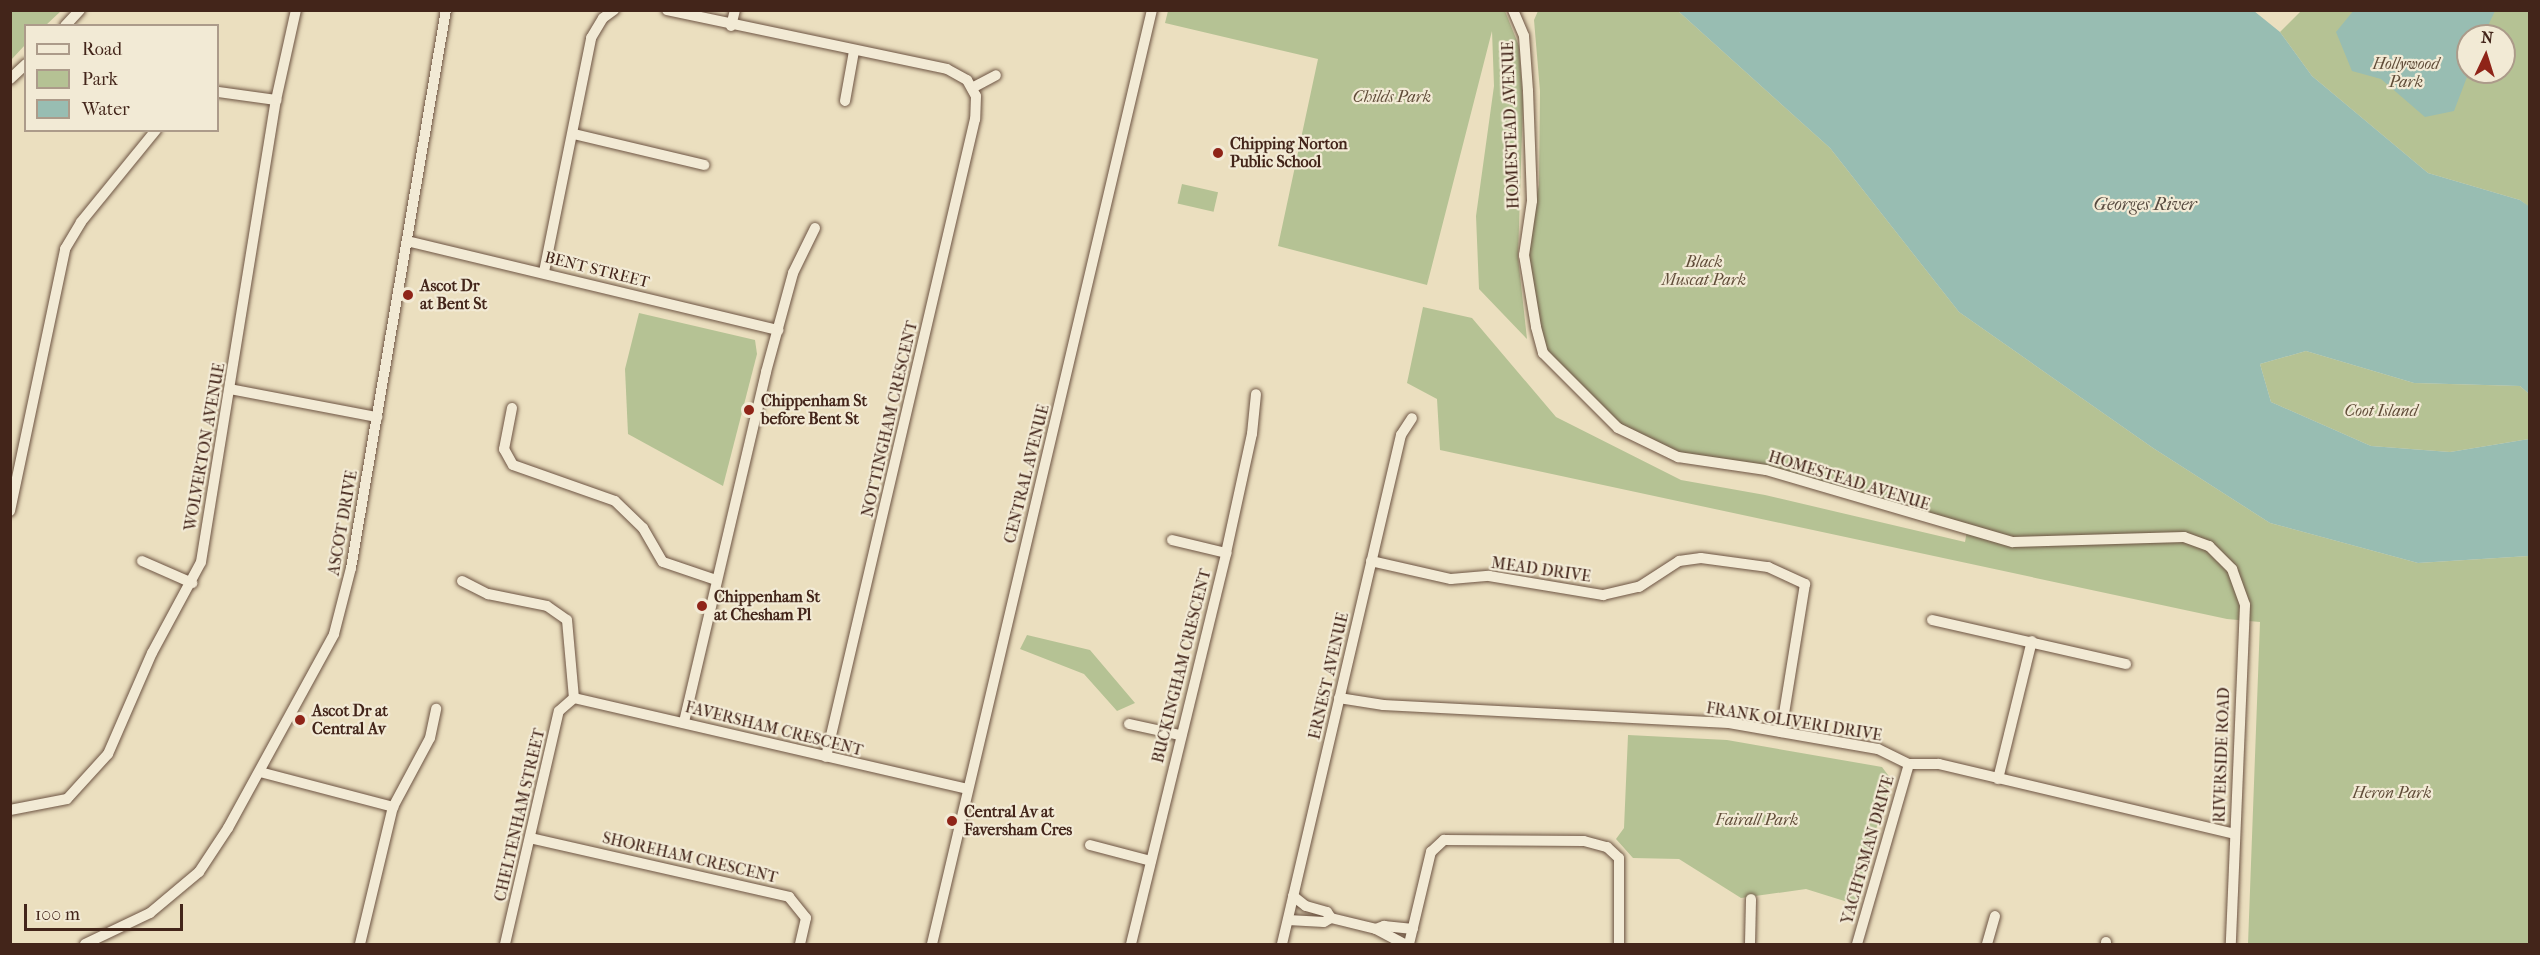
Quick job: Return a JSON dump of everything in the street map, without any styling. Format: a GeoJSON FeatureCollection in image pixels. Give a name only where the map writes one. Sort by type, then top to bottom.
{"type":"FeatureCollection","features":[{"type":"Feature","properties":{"kind":"street"},"geometry":{"type":"LineString","coordinates":[[67,24],[80,10]]}},
{"type":"Feature","properties":{"kind":"street","name":"WOLVERTON AVENUE"},"geometry":{"type":"LineString","coordinates":[[10,810],[67,800],[108,754],[152,653],[192,583],[201,562],[276,100],[296,10]]}},
{"type":"Feature","properties":{"kind":"street","name":"ASCOT DRIVE"},"geometry":{"type":"LineString","coordinates":[[85,945],[106,941],[150,913],[194,877],[217,846],[260,772],[323,656],[339,618],[377,417],[446,10]]}},
{"type":"Feature","properties":{"kind":"street"},"geometry":{"type":"LineString","coordinates":[[667,10],[731,26],[947,69],[967,80],[972,88],[996,75]]}},
{"type":"Feature","properties":{"kind":"street"},"geometry":{"type":"LineString","coordinates":[[731,26],[735,10]]}},
{"type":"Feature","properties":{"kind":"street","name":"CENTRAL AVENUE"},"geometry":{"type":"LineString","coordinates":[[932,945],[1152,10]]}},
{"type":"Feature","properties":{"kind":"street","name":"HOMESTEAD AVENUE"},"geometry":{"type":"LineString","coordinates":[[1513,10],[1524,36],[1528,91],[1532,201],[1524,255],[1536,327],[1543,353],[1618,428],[1678,457],[1766,470],[2013,543],[2184,537],[2209,546],[2232,569]]}},
{"type":"Feature","properties":{"kind":"street"},"geometry":{"type":"LineString","coordinates":[[544,272],[574,134],[591,38],[603,18],[612,11]]}},
{"type":"Feature","properties":{"kind":"street"},"geometry":{"type":"LineString","coordinates":[[845,101],[854,51]]}},
{"type":"Feature","properties":{"kind":"street"},"geometry":{"type":"LineString","coordinates":[[10,79],[24,66]]}},
{"type":"Feature","properties":{"kind":"street","name":"NOTTINGHAM CRESCENT"},"geometry":{"type":"LineString","coordinates":[[826,757],[975,119],[972,88]]}},
{"type":"Feature","properties":{"kind":"street"},"geometry":{"type":"LineString","coordinates":[[219,92],[276,100]]}},
{"type":"Feature","properties":{"kind":"street"},"geometry":{"type":"LineString","coordinates":[[10,511],[65,249],[81,222],[154,132]]}},
{"type":"Feature","properties":{"kind":"street"},"geometry":{"type":"LineString","coordinates":[[574,134],[705,165]]}},
{"type":"Feature","properties":{"kind":"street"},"geometry":{"type":"LineString","coordinates":[[684,722],[716,580],[793,273],[815,228]]}},
{"type":"Feature","properties":{"kind":"street","name":"BENT STREET"},"geometry":{"type":"LineString","coordinates":[[407,241],[779,330]]}},
{"type":"Feature","properties":{"kind":"street"},"geometry":{"type":"LineString","coordinates":[[230,388],[377,417]]}},
{"type":"Feature","properties":{"kind":"street","name":"BUCKINGHAM CRESCENT"},"geometry":{"type":"LineString","coordinates":[[1131,945],[1180,735],[1226,553],[1252,434],[1256,394]]}},
{"type":"Feature","properties":{"kind":"street"},"geometry":{"type":"LineString","coordinates":[[512,408],[504,449],[513,465],[615,501],[643,528],[663,562],[716,580]]}},
{"type":"Feature","properties":{"kind":"street","name":"ERNEST AVENUE"},"geometry":{"type":"LineString","coordinates":[[1282,945],[1401,435],[1412,418]]}},
{"type":"Feature","properties":{"kind":"street"},"geometry":{"type":"LineString","coordinates":[[1172,540],[1226,553]]}},
{"type":"Feature","properties":{"kind":"street","name":"MEAD DRIVE"},"geometry":{"type":"LineString","coordinates":[[1371,561],[1451,579],[1489,576],[1603,595],[1639,587],[1679,561],[1701,558],[1768,567],[1805,584],[1802,618],[1781,732]]}},
{"type":"Feature","properties":{"kind":"street"},"geometry":{"type":"LineString","coordinates":[[142,561],[192,583]]}},
{"type":"Feature","properties":{"kind":"street","name":"RIVERSIDE ROAD"},"geometry":{"type":"LineString","coordinates":[[2231,945],[2245,604],[2232,569]]}},
{"type":"Feature","properties":{"kind":"street"},"geometry":{"type":"LineString","coordinates":[[462,581],[488,594],[547,606],[567,620],[574,698]]}},
{"type":"Feature","properties":{"kind":"street"},"geometry":{"type":"LineString","coordinates":[[1932,620],[2126,664]]}},
{"type":"Feature","properties":{"kind":"street"},"geometry":{"type":"LineString","coordinates":[[1998,779],[2032,641]]}},
{"type":"Feature","properties":{"kind":"street","name":"FAVERSHAM CRESCENT"},"geometry":{"type":"LineString","coordinates":[[574,698],[967,789]]}},
{"type":"Feature","properties":{"kind":"street","name":"CHELTENHAM STREET"},"geometry":{"type":"LineString","coordinates":[[505,945],[559,711],[574,698]]}},
{"type":"Feature","properties":{"kind":"street","name":"FRANK OLIVERI DRIVE"},"geometry":{"type":"LineString","coordinates":[[1340,698],[1383,705],[1729,723],[1878,749],[1909,764],[1939,764],[2234,834]]}},
{"type":"Feature","properties":{"kind":"street"},"geometry":{"type":"LineString","coordinates":[[360,945],[393,807],[430,738],[436,709]]}},
{"type":"Feature","properties":{"kind":"street"},"geometry":{"type":"LineString","coordinates":[[1129,724],[1180,735]]}},
{"type":"Feature","properties":{"kind":"street","name":"YACHTSMAN DRIVE"},"geometry":{"type":"LineString","coordinates":[[1857,945],[1909,764]]}},
{"type":"Feature","properties":{"kind":"street"},"geometry":{"type":"LineString","coordinates":[[260,772],[393,807]]}},
{"type":"Feature","properties":{"kind":"street","name":"SHOREHAM CRESCENT"},"geometry":{"type":"LineString","coordinates":[[530,838],[789,897],[806,918],[800,945]]}},
{"type":"Feature","properties":{"kind":"street"},"geometry":{"type":"LineString","coordinates":[[1409,945],[1431,852],[1443,840],[1584,841],[1607,847],[1618,858],[1619,945]]}},
{"type":"Feature","properties":{"kind":"street"},"geometry":{"type":"LineString","coordinates":[[1090,845],[1151,861]]}},
{"type":"Feature","properties":{"kind":"street"},"geometry":{"type":"LineString","coordinates":[[1293,896],[1305,906],[1327,912],[1331,918],[1376,930],[1404,945]]}},
{"type":"Feature","properties":{"kind":"street"},"geometry":{"type":"LineString","coordinates":[[1750,945],[1751,899]]}},
{"type":"Feature","properties":{"kind":"street"},"geometry":{"type":"LineString","coordinates":[[1987,945],[1995,916]]}},
{"type":"Feature","properties":{"kind":"street"},"geometry":{"type":"LineString","coordinates":[[1288,920],[1324,922],[1331,918]]}},
{"type":"Feature","properties":{"kind":"street"},"geometry":{"type":"LineString","coordinates":[[1376,930],[1384,926],[1413,928]]}},
{"type":"Feature","properties":{"kind":"green space"},"geometry":{"type":"Polygon","coordinates":[[[11,10],[61,10],[47,24],[24,24],[24,46],[11,60],[11,10]]]}},
{"type":"Feature","properties":{"kind":"green space","name":"Childs Park"},"geometry":{"type":"Polygon","coordinates":[[[1168,11],[1505,11],[1519,46],[1523,103],[1518,257],[1527,339],[1479,289],[1476,216],[1494,86],[1492,31],[1427,285],[1278,246],[1318,59],[1165,23],[1168,11]]]}},
{"type":"Feature","properties":{"kind":"green space"},"geometry":{"type":"Polygon","coordinates":[[[1538,11],[1678,11],[1830,148],[1959,312],[2153,448],[2270,523],[2418,563],[2529,556],[2529,944],[2248,944],[2260,622],[2227,619],[1440,450],[1437,399],[1407,383],[1423,307],[1472,318],[1556,417],[1681,480],[1765,495],[1965,542],[1967,531],[1922,519],[1916,496],[1897,510],[1834,489],[1721,464],[1635,439],[1543,353],[1524,255],[1539,185],[1540,91],[1534,20],[1538,11]]]}},
{"type":"Feature","properties":{"kind":"green space","name":"Hollywood Park"},"geometry":{"type":"Polygon","coordinates":[[[2301,11],[2529,11],[2529,207],[2520,200],[2428,173],[2312,76],[2280,32],[2301,11]]]}},
{"type":"Feature","properties":{"kind":"green space"},"geometry":{"type":"Polygon","coordinates":[[[1182,184],[1218,192],[1214,212],[1178,203],[1182,184]]]}},
{"type":"Feature","properties":{"kind":"green space"},"geometry":{"type":"Polygon","coordinates":[[[639,313],[755,340],[757,354],[723,486],[628,434],[625,369],[639,313]]]}},
{"type":"Feature","properties":{"kind":"green space","name":"Coot Island"},"geometry":{"type":"Polygon","coordinates":[[[2306,351],[2414,383],[2520,386],[2529,394],[2529,439],[2450,452],[2371,446],[2271,402],[2260,364],[2306,351]]]}},
{"type":"Feature","properties":{"kind":"green space"},"geometry":{"type":"Polygon","coordinates":[[[1027,635],[1090,650],[1135,703],[1117,711],[1084,674],[1020,649],[1027,635]]]}},
{"type":"Feature","properties":{"kind":"green space","name":"Fairall Park"},"geometry":{"type":"Polygon","coordinates":[[[1628,735],[1727,740],[1882,767],[1891,779],[1854,904],[1806,889],[1741,898],[1679,859],[1633,858],[1616,839],[1624,828],[1628,735]]]}},
{"type":"Feature","properties":{"kind":"water"},"geometry":{"type":"Polygon","coordinates":[[[2354,10],[2495,11],[2489,24],[2456,24],[2456,84],[2464,84],[2454,111],[2425,117],[2381,79],[2352,71],[2336,32],[2354,10]]]}},
{"type":"Feature","properties":{"kind":"water","name":"Georges River"},"geometry":{"type":"Polygon","coordinates":[[[1678,11],[2254,11],[2280,32],[2312,76],[2428,173],[2520,200],[2530,207],[2529,394],[2520,386],[2414,383],[2306,351],[2260,364],[2271,402],[2371,446],[2450,452],[2529,439],[2529,556],[2418,563],[2270,523],[2153,448],[1959,312],[1830,148],[1678,11]]]}},
{"type":"Feature","properties":{"kind":"place","name":"Chipping Norton Public School"},"geometry":{"type":"Point","coordinates":[1218,153]}},
{"type":"Feature","properties":{"kind":"place","name":"Ascot Dr at Bent St"},"geometry":{"type":"Point","coordinates":[408,295]}},
{"type":"Feature","properties":{"kind":"place","name":"Chippenham St before Bent St"},"geometry":{"type":"Point","coordinates":[749,410]}},
{"type":"Feature","properties":{"kind":"place","name":"Chippenham St at Chesham Pl"},"geometry":{"type":"Point","coordinates":[702,606]}},
{"type":"Feature","properties":{"kind":"place","name":"Ascot Dr at Central Av"},"geometry":{"type":"Point","coordinates":[300,720]}},
{"type":"Feature","properties":{"kind":"place","name":"Central Av at Faversham Cres"},"geometry":{"type":"Point","coordinates":[952,821]}},
{"type":"Feature","properties":{"kind":"park label","name":"Black Muscat Park"},"geometry":{"type":"Point","coordinates":[1704,271]}},
{"type":"Feature","properties":{"kind":"park label","name":"Heron Park"},"geometry":{"type":"Point","coordinates":[2392,793]}}]}
